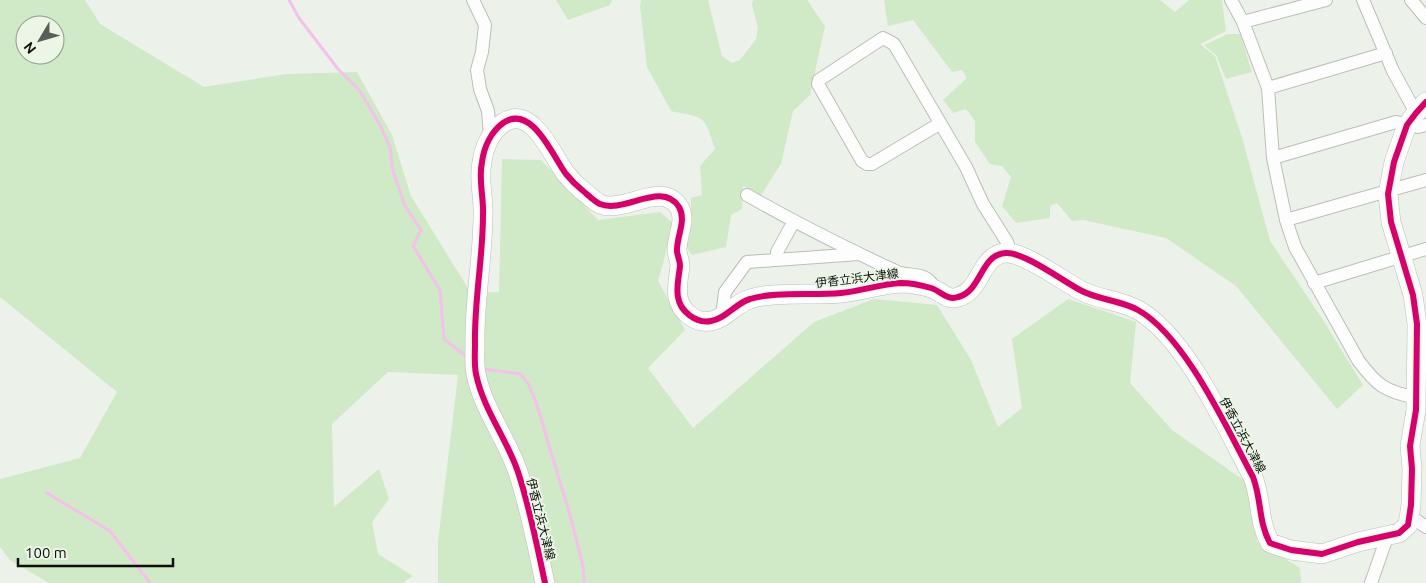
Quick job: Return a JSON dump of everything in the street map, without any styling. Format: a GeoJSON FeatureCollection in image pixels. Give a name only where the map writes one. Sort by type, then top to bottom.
{"type":"FeatureCollection","features":[{"type":"Feature","properties":{"kind":"main road","name":"伊香立浜大津線"},"geometry":{"type":"LineString","coordinates":[[545,583],[518,470],[479,387],[475,362],[474,323],[484,212],[480,175],[482,157],[490,136],[506,120],[516,118],[526,121],[550,146],[566,174],[600,204],[620,206],[650,196],[665,197],[673,201],[682,217],[677,251],[680,262],[677,294],[680,305],[688,314],[705,322],[714,321],[747,299],[842,293],[882,284],[910,283],[935,289],[944,296],[953,299],[969,292],[987,262],[998,254],[1010,252],[1061,278],[1082,292],[1135,308],[1168,336],[1185,357],[1210,396],[1253,477],[1257,489],[1263,530],[1270,543],[1291,550],[1322,554],[1358,542],[1399,534],[1408,525],[1412,469],[1410,446],[1422,322],[1391,222],[1389,190],[1394,162],[1419,116]]}},
{"type":"Feature","properties":{"kind":"street"},"geometry":{"type":"LineString","coordinates":[[473,0],[485,25],[482,52],[477,70],[480,89],[488,111],[490,136]]}},
{"type":"Feature","properties":{"kind":"street"},"geometry":{"type":"LineString","coordinates":[[1231,0],[1243,22],[1268,88],[1273,158],[1286,220],[1295,247],[1358,360],[1375,382],[1396,394],[1416,398]]}},
{"type":"Feature","properties":{"kind":"street"},"geometry":{"type":"LineString","coordinates":[[1243,22],[1326,0]]}},
{"type":"Feature","properties":{"kind":"street"},"geometry":{"type":"LineString","coordinates":[[1273,158],[1419,116],[1393,71],[1363,0]]}},
{"type":"Feature","properties":{"kind":"street"},"geometry":{"type":"LineString","coordinates":[[1411,0],[1426,18]]}},
{"type":"Feature","properties":{"kind":"street"},"geometry":{"type":"LineString","coordinates":[[939,124],[872,164],[867,164],[862,161],[818,84],[819,80],[883,38],[894,44],[939,124],[966,167],[983,204],[1007,242],[1010,252]]}},
{"type":"Feature","properties":{"kind":"street"},"geometry":{"type":"LineString","coordinates":[[1268,88],[1386,52]]}},
{"type":"Feature","properties":{"kind":"street"},"geometry":{"type":"LineString","coordinates":[[1286,220],[1426,180]]}},
{"type":"Feature","properties":{"kind":"street"},"geometry":{"type":"LineString","coordinates":[[747,196],[859,254],[901,273],[917,274],[929,280],[935,289]]}},
{"type":"Feature","properties":{"kind":"street"},"geometry":{"type":"LineString","coordinates":[[777,259],[777,252],[794,221]]}},
{"type":"Feature","properties":{"kind":"street"},"geometry":{"type":"LineString","coordinates":[[1314,283],[1426,249]]}},
{"type":"Feature","properties":{"kind":"street"},"geometry":{"type":"LineString","coordinates":[[722,316],[726,292],[747,262],[859,254]]}},
{"type":"Feature","properties":{"kind":"street"},"geometry":{"type":"LineString","coordinates":[[1409,515],[1426,527]]}},
{"type":"Feature","properties":{"kind":"street"},"geometry":{"type":"LineString","coordinates":[[1371,583],[1387,537]]}},
{"type":"Feature","properties":{"kind":"green space"},"geometry":{"type":"Polygon","coordinates":[[[0,0],[85,0],[100,24],[204,87],[286,74],[357,72],[392,135],[411,196],[471,293],[499,292],[502,159],[541,160],[598,220],[660,212],[674,224],[658,281],[685,330],[648,368],[693,428],[814,322],[874,299],[937,305],[971,360],[998,427],[1022,408],[1012,339],[1068,299],[1136,322],[1130,383],[1172,430],[1252,486],[1257,542],[1300,568],[1301,583],[438,583],[438,542],[458,375],[388,372],[332,424],[334,507],[379,469],[389,499],[372,522],[378,554],[413,576],[402,583],[49,583],[10,560],[0,547],[0,479],[80,458],[117,392],[0,297],[0,0]]]}},
{"type":"Feature","properties":{"kind":"green space"},"geometry":{"type":"Polygon","coordinates":[[[556,0],[612,0],[610,5],[568,20],[556,0]]]}},
{"type":"Feature","properties":{"kind":"green space"},"geometry":{"type":"Polygon","coordinates":[[[641,0],[708,0],[722,56],[732,63],[740,60],[756,39],[758,28],[752,5],[753,0],[807,0],[825,26],[810,95],[793,111],[781,164],[761,195],[743,186],[742,209],[731,215],[726,247],[692,255],[682,242],[685,229],[691,223],[691,198],[702,195],[700,166],[715,149],[708,129],[702,120],[691,115],[671,111],[647,67],[640,6],[641,0]]]}},
{"type":"Feature","properties":{"kind":"green space"},"geometry":{"type":"Polygon","coordinates":[[[884,0],[1160,0],[1175,12],[1189,0],[1222,0],[1226,31],[1200,44],[1215,56],[1243,141],[1270,241],[1323,320],[1363,385],[1337,409],[1236,286],[1166,238],[1083,220],[1072,221],[1057,203],[1050,206],[1050,218],[1016,223],[1002,206],[1011,177],[1002,166],[990,164],[975,142],[975,121],[966,109],[953,113],[943,100],[967,78],[962,70],[952,72],[913,20],[888,26],[884,0]]]}},
{"type":"Feature","properties":{"kind":"green space"},"geometry":{"type":"Polygon","coordinates":[[[1228,34],[1240,34],[1252,72],[1226,79],[1216,55],[1204,45],[1228,34]]]}},
{"type":"Feature","properties":{"kind":"waterway"},"geometry":{"type":"LineString","coordinates":[[289,0],[299,18],[338,69],[360,91],[380,125],[390,147],[393,171],[405,206],[421,230],[413,246],[440,290],[444,339],[467,357]]}},
{"type":"Feature","properties":{"kind":"waterway"},"geometry":{"type":"LineString","coordinates":[[482,369],[521,374],[529,385],[536,402],[572,522],[583,566],[584,583]]}},
{"type":"Feature","properties":{"kind":"waterway"},"geometry":{"type":"LineString","coordinates":[[47,493],[110,531],[150,583]]}},
{"type":"Feature","properties":{"kind":"cycle path"},"geometry":{"type":"LineString","coordinates":[[545,583],[530,513],[518,472],[489,412],[479,387],[475,366],[475,328],[483,231],[481,169],[484,151],[489,140],[503,123],[514,119],[523,120],[532,126],[548,145],[568,176],[593,200],[600,204],[620,205],[653,197],[663,197],[672,200],[679,207],[682,218],[677,246],[680,266],[677,285],[679,302],[685,312],[700,320],[716,320],[745,301],[760,297],[783,294],[841,293],[901,283],[935,289],[947,297],[954,298],[972,288],[991,259],[1006,253],[1023,257],[1087,293],[1138,310],[1156,323],[1173,341],[1189,362],[1218,410],[1253,477],[1266,535],[1270,543],[1291,550],[1322,554],[1358,542],[1399,533],[1408,525],[1411,505],[1412,469],[1410,446],[1416,410],[1417,324],[1413,295],[1391,222],[1388,194],[1394,162],[1407,125],[1426,102]]}}]}
